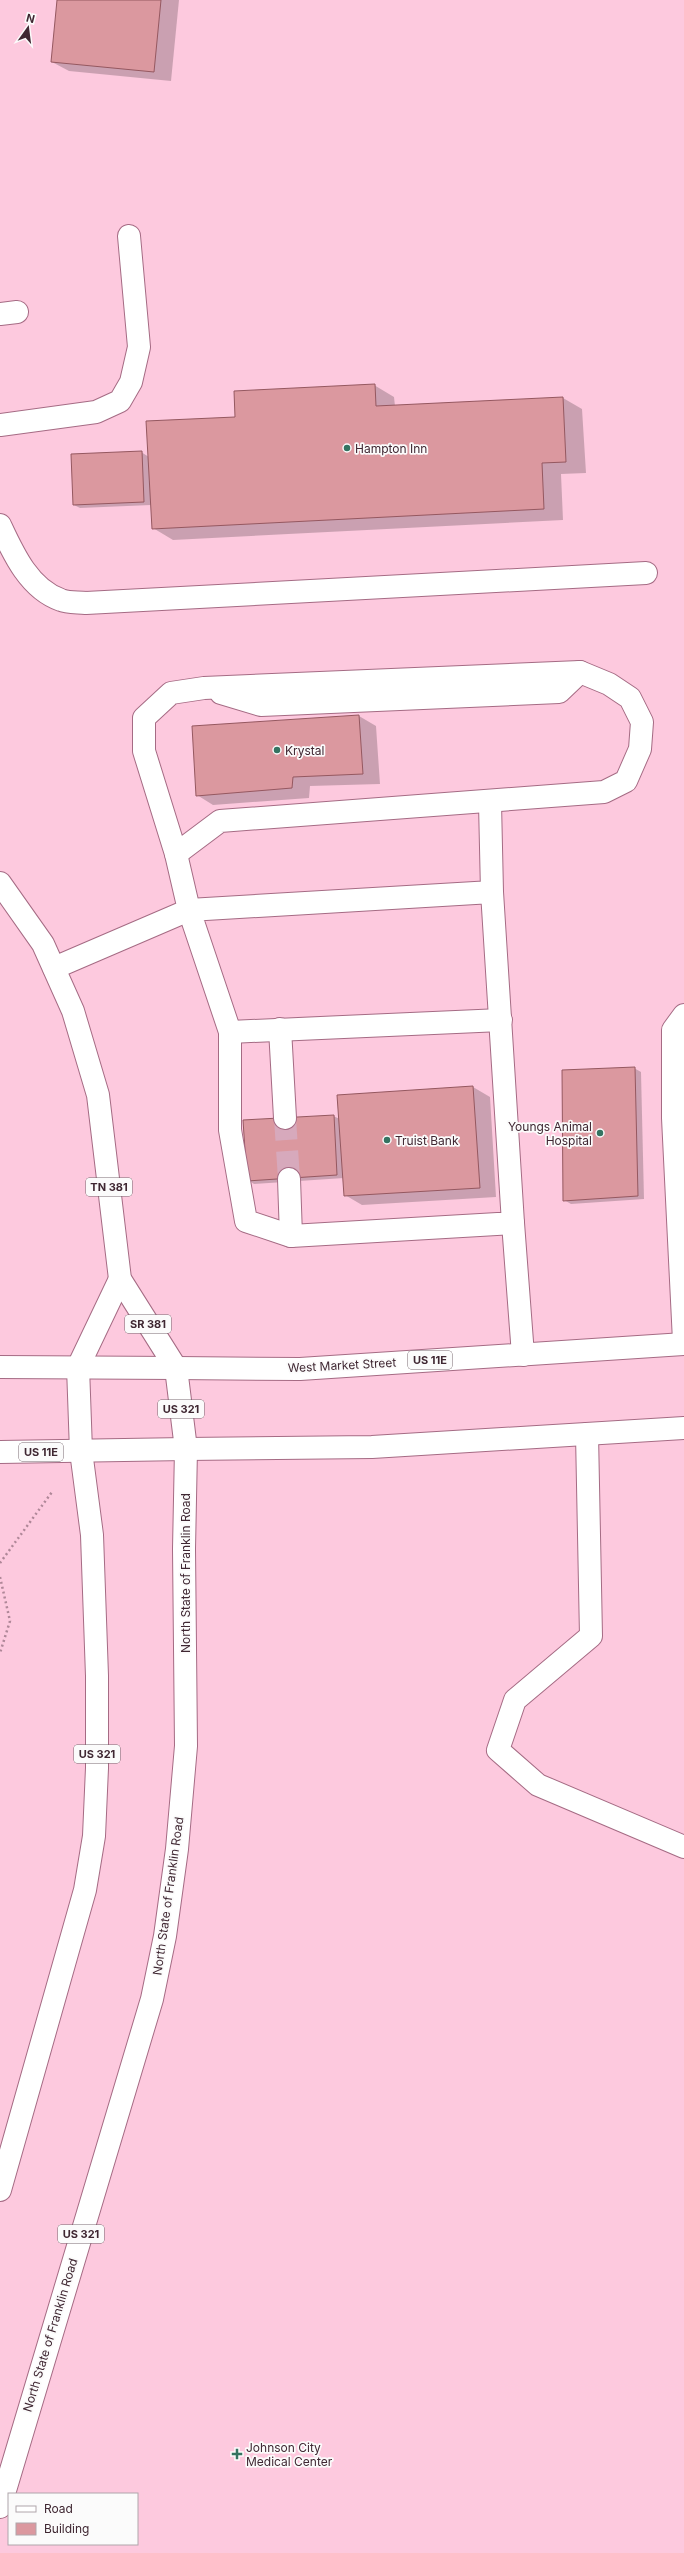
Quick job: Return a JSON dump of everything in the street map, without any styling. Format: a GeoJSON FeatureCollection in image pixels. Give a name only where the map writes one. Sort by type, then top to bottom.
{"type":"FeatureCollection","features":[{"type":"Feature","properties":{"kind":"main road"},"geometry":{"type":"LineString","coordinates":[[0,425],[96,412],[120,401],[131,382],[139,347],[128,236]]}},
{"type":"Feature","properties":{"kind":"main road"},"geometry":{"type":"LineString","coordinates":[[0,525],[13,552],[34,584],[61,601],[79,602],[646,573]]}},
{"type":"Feature","properties":{"kind":"main road"},"geometry":{"type":"LineString","coordinates":[[176,854],[220,821],[490,803],[604,792],[626,781],[640,749],[642,722],[630,698],[608,684],[580,672],[204,688],[171,693],[144,718],[144,751],[176,854],[189,910],[230,1032],[230,1130],[246,1221],[291,1236],[513,1223]]}},
{"type":"Feature","properties":{"kind":"main road"},"geometry":{"type":"LineString","coordinates":[[490,803],[492,892],[513,1223],[523,1354]]}},
{"type":"Feature","properties":{"kind":"main road","name":"North State of Franklin Road"},"geometry":{"type":"LineString","coordinates":[[0,883],[43,944],[73,1011],[98,1095],[120,1279],[176,1368],[186,1449],[184,1549],[186,1746],[178,1842],[165,1936],[152,2000],[0,2507]]}},
{"type":"Feature","properties":{"kind":"main road"},"geometry":{"type":"LineString","coordinates":[[54,968],[189,910],[492,892]]}},
{"type":"Feature","properties":{"kind":"main road"},"geometry":{"type":"LineString","coordinates":[[684,1015],[673,1030],[673,1118],[684,1343]]}},
{"type":"Feature","properties":{"kind":"main road"},"geometry":{"type":"LineString","coordinates":[[230,1032],[501,1020]]}},
{"type":"Feature","properties":{"kind":"main road"},"geometry":{"type":"LineString","coordinates":[[280,1029],[285,1118]]}},
{"type":"Feature","properties":{"kind":"main road"},"geometry":{"type":"LineString","coordinates":[[289,1179],[291,1236]]}},
{"type":"Feature","properties":{"kind":"main road"},"geometry":{"type":"LineString","coordinates":[[81,1451],[78,1367],[120,1279]]}},
{"type":"Feature","properties":{"kind":"main road","name":"West Market Street"},"geometry":{"type":"LineString","coordinates":[[0,1368],[78,1367],[300,1369],[684,1343]]}},
{"type":"Feature","properties":{"kind":"main road","name":"US 11E"},"geometry":{"type":"LineString","coordinates":[[0,1452],[372,1447],[684,1428]]}},
{"type":"Feature","properties":{"kind":"main road"},"geometry":{"type":"LineString","coordinates":[[587,1434],[591,1636],[514,1700],[498,1750],[538,1785],[684,1847]]}},
{"type":"Feature","properties":{"kind":"main road","name":"US 321"},"geometry":{"type":"LineString","coordinates":[[0,2190],[83,1897],[94,1836],[97,1768],[97,1676],[92,1535],[81,1451]]}},
{"type":"Feature","properties":{"kind":"path"},"geometry":{"type":"LineString","coordinates":[[0,1563],[81,1451]]}},
{"type":"Feature","properties":{"kind":"path"},"geometry":{"type":"LineString","coordinates":[[0,1577],[10,1621],[0,1653]]}},
{"type":"Feature","properties":{"kind":"building"},"geometry":{"type":"Polygon","coordinates":[[[57,0],[161,0],[154,72],[51,62],[57,0]]]}},
{"type":"Feature","properties":{"kind":"building"},"geometry":{"type":"Polygon","coordinates":[[[375,384],[376,406],[563,397],[566,462],[542,463],[544,509],[152,529],[146,421],[235,417],[234,391],[375,384]]]}},
{"type":"Feature","properties":{"kind":"building"},"geometry":{"type":"Polygon","coordinates":[[[142,451],[144,502],[73,505],[71,454],[142,451]]]}},
{"type":"Feature","properties":{"kind":"building","name":"Krystal"},"geometry":{"type":"Polygon","coordinates":[[[359,715],[363,774],[293,777],[292,788],[196,796],[192,726],[359,715]]]}},
{"type":"Feature","properties":{"kind":"building","name":"Youngs Animal Hospital"},"geometry":{"type":"Polygon","coordinates":[[[635,1067],[638,1196],[563,1201],[562,1070],[635,1067]]]}},
{"type":"Feature","properties":{"kind":"building"},"geometry":{"type":"Polygon","coordinates":[[[473,1086],[480,1188],[344,1196],[337,1095],[473,1086]]]}},
{"type":"Feature","properties":{"kind":"building"},"geometry":{"type":"Polygon","coordinates":[[[334,1115],[337,1175],[247,1181],[243,1120],[334,1115]]]}},
{"type":"Feature","properties":{"kind":"tunnel"},"geometry":{"type":"LineString","coordinates":[[285,1118],[289,1179]]}},
{"type":"Feature","properties":{"kind":"place","name":"Hampton Inn"},"geometry":{"type":"Point","coordinates":[347,448]}},
{"type":"Feature","properties":{"kind":"place","name":"Krystal"},"geometry":{"type":"Point","coordinates":[277,750]}},
{"type":"Feature","properties":{"kind":"place","name":"Youngs Animal Hospital"},"geometry":{"type":"Point","coordinates":[600,1133]}},
{"type":"Feature","properties":{"kind":"place","name":"Truist Bank"},"geometry":{"type":"Point","coordinates":[387,1140]}},
{"type":"Feature","properties":{"kind":"place","name":"Johnson City Medical Center"},"geometry":{"type":"Point","coordinates":[237,2454]}}]}
